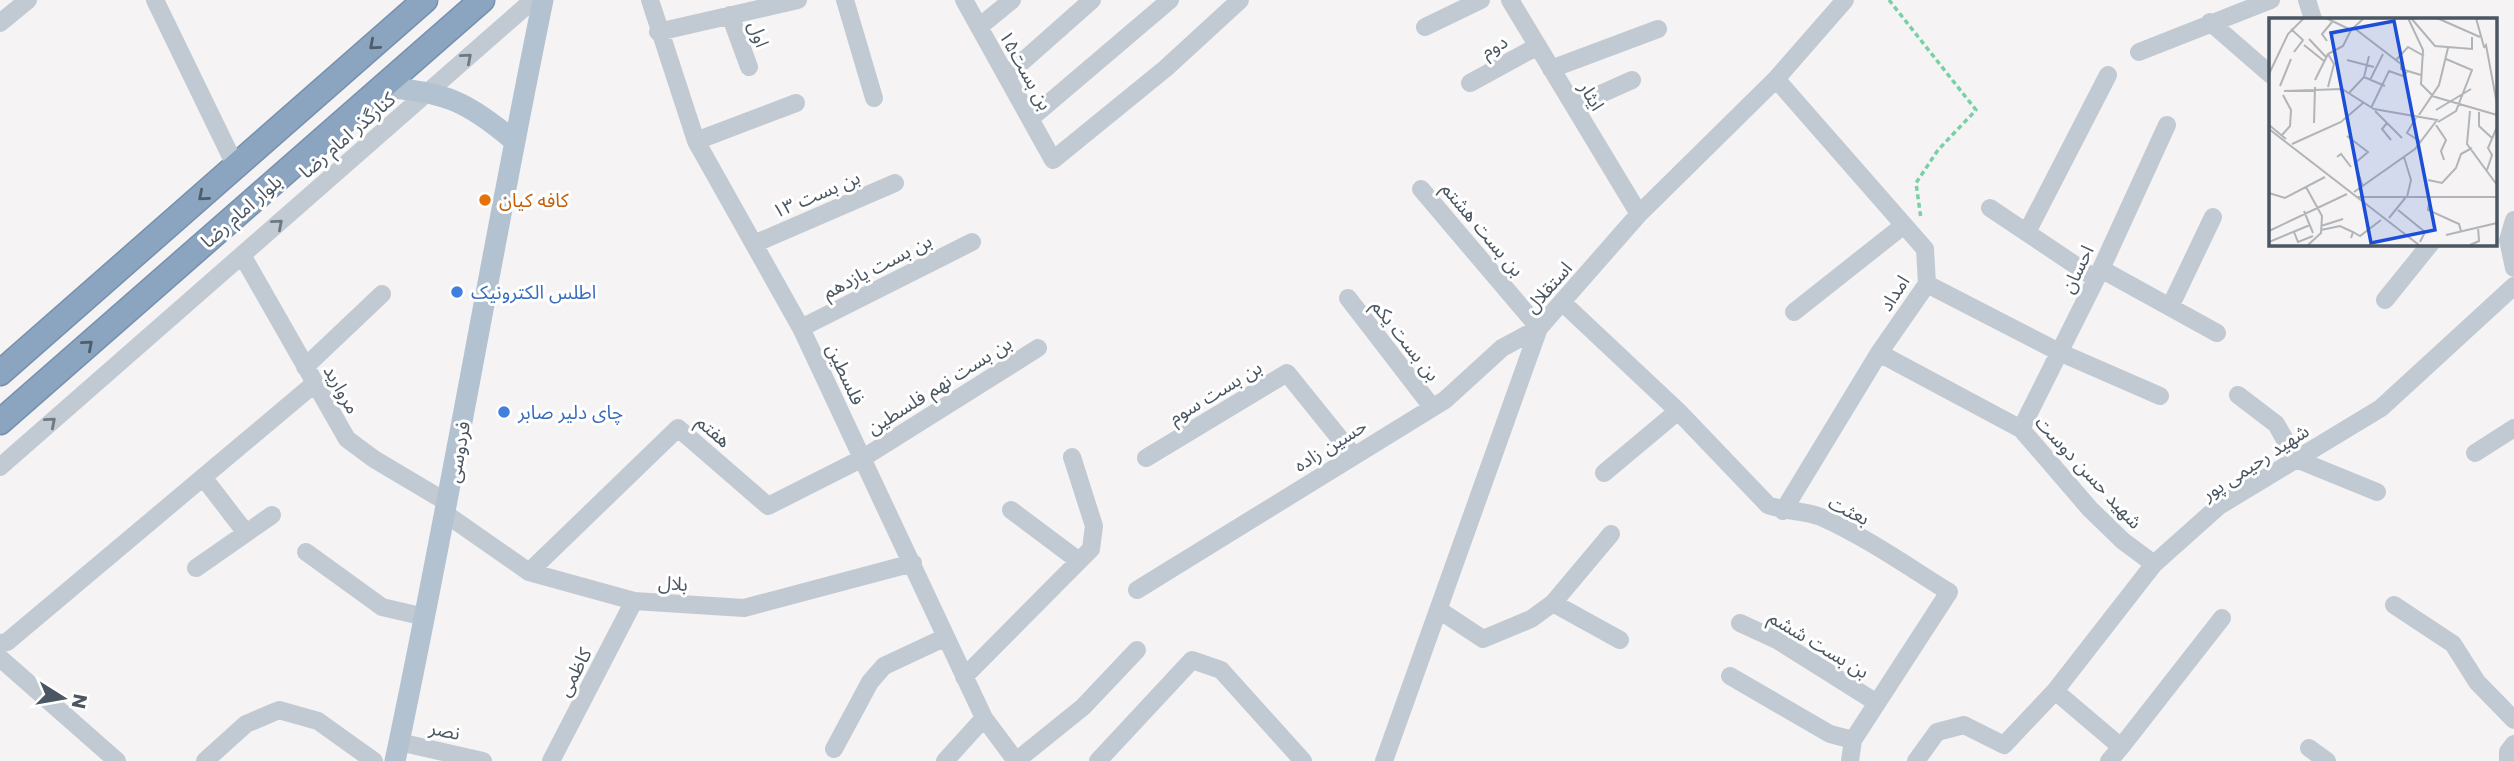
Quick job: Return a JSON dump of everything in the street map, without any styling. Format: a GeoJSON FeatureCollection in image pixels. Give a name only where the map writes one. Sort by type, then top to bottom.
{"type":"FeatureCollection","features":[{"type":"Feature","properties":{"kind":"highway","name":"بلوار امام رضا"},"geometry":{"type":"LineString","coordinates":[[0,373],[425,0]]}},
{"type":"Feature","properties":{"kind":"highway","name":"بلوار امام رضا"},"geometry":{"type":"LineString","coordinates":[[0,422],[482,0]]}},
{"type":"Feature","properties":{"kind":"main road","name":"فردوسی"},"geometry":{"type":"LineString","coordinates":[[397,752],[447,508],[514,141],[543,0]]}},
{"type":"Feature","properties":{"kind":"main road"},"geometry":{"type":"LineString","coordinates":[[383,87],[430,91],[482,114],[514,141]]}},
{"type":"Feature","properties":{"kind":"street"},"geometry":{"type":"LineString","coordinates":[[0,23],[28,0]]}},
{"type":"Feature","properties":{"kind":"street"},"geometry":{"type":"LineString","coordinates":[[155,0],[236,167]]}},
{"type":"Feature","properties":{"kind":"street","name":"کنارگذر امام رضا"},"geometry":{"type":"LineString","coordinates":[[0,467],[533,0]]}},
{"type":"Feature","properties":{"kind":"street","name":"فلسطین"},"geometry":{"type":"LineString","coordinates":[[650,0],[658,32],[696,141],[801,328],[984,718],[1016,761]]}},
{"type":"Feature","properties":{"kind":"street"},"geometry":{"type":"LineString","coordinates":[[658,32],[798,0]]}},
{"type":"Feature","properties":{"kind":"street"},"geometry":{"type":"LineString","coordinates":[[845,0],[873,98]]}},
{"type":"Feature","properties":{"kind":"street","name":"بن بست۱۵"},"geometry":{"type":"LineString","coordinates":[[964,0],[1053,160],[1166,68],[1240,0]]}},
{"type":"Feature","properties":{"kind":"street"},"geometry":{"type":"LineString","coordinates":[[979,27],[1012,0]]}},
{"type":"Feature","properties":{"kind":"street"},"geometry":{"type":"LineString","coordinates":[[1006,76],[1092,0]]}},
{"type":"Feature","properties":{"kind":"street"},"geometry":{"type":"LineString","coordinates":[[1030,119],[1170,0]]}},
{"type":"Feature","properties":{"kind":"street"},"geometry":{"type":"LineString","coordinates":[[1425,27],[1480,0]]}},
{"type":"Feature","properties":{"kind":"street","name":"ایثار"},"geometry":{"type":"LineString","coordinates":[[1510,0],[1639,214]]}},
{"type":"Feature","properties":{"kind":"street","name":"استقلال"},"geometry":{"type":"LineString","coordinates":[[1384,761],[1539,328],[1639,214],[1776,79],[1845,0]]}},
{"type":"Feature","properties":{"kind":"street"},"geometry":{"type":"LineString","coordinates":[[2139,52],[2271,0]]}},
{"type":"Feature","properties":{"kind":"street"},"geometry":{"type":"LineString","coordinates":[[2307,0],[2313,18]]}},
{"type":"Feature","properties":{"kind":"street","name":"اول"},"geometry":{"type":"LineString","coordinates":[[730,15],[749,67]]}},
{"type":"Feature","properties":{"kind":"street"},"geometry":{"type":"LineString","coordinates":[[2210,22],[2269,73]]}},
{"type":"Feature","properties":{"kind":"street"},"geometry":{"type":"LineString","coordinates":[[1552,69],[1658,29]]}},
{"type":"Feature","properties":{"kind":"street","name":"دوم"},"geometry":{"type":"LineString","coordinates":[[1470,83],[1538,46]]}},
{"type":"Feature","properties":{"kind":"street"},"geometry":{"type":"LineString","coordinates":[[2027,232],[2108,75]]}},
{"type":"Feature","properties":{"kind":"street"},"geometry":{"type":"LineString","coordinates":[[1574,106],[1632,79]]}},
{"type":"Feature","properties":{"kind":"street"},"geometry":{"type":"LineString","coordinates":[[1776,79],[1925,249]]}},
{"type":"Feature","properties":{"kind":"street"},"geometry":{"type":"LineString","coordinates":[[696,141],[796,103]]}},
{"type":"Feature","properties":{"kind":"street","name":"احسان"},"geometry":{"type":"LineString","coordinates":[[2021,429],[2099,274],[2167,125]]}},
{"type":"Feature","properties":{"kind":"street","name":"بن بست ۱۳"},"geometry":{"type":"LineString","coordinates":[[754,244],[894,183]]}},
{"type":"Feature","properties":{"kind":"street","name":"بن بست هشتم"},"geometry":{"type":"LineString","coordinates":[[1422,189],[1539,328]]}},
{"type":"Feature","properties":{"kind":"street"},"geometry":{"type":"LineString","coordinates":[[1990,208],[2099,274],[2170,307],[2217,333]]}},
{"type":"Feature","properties":{"kind":"street"},"geometry":{"type":"LineString","coordinates":[[2170,307],[2213,218]]}},
{"type":"Feature","properties":{"kind":"street"},"geometry":{"type":"LineString","coordinates":[[2514,220],[2501,235],[2514,268]]}},
{"type":"Feature","properties":{"kind":"street"},"geometry":{"type":"LineString","coordinates":[[1794,312],[1904,225]]}},
{"type":"Feature","properties":{"kind":"street","name":"بن بست یازدهم"},"geometry":{"type":"LineString","coordinates":[[801,328],[972,242]]}},
{"type":"Feature","properties":{"kind":"street"},"geometry":{"type":"LineString","coordinates":[[2385,300],[2429,245]]}},
{"type":"Feature","properties":{"kind":"street","name":"امداد"},"geometry":{"type":"LineString","coordinates":[[1783,511],[1879,353],[1927,284],[1925,249]]}},
{"type":"Feature","properties":{"kind":"street","name":"مروارید"},"geometry":{"type":"LineString","coordinates":[[242,255],[347,439],[447,508]]}},
{"type":"Feature","properties":{"kind":"street"},"geometry":{"type":"LineString","coordinates":[[1927,284],[2059,352],[2160,396]]}},
{"type":"Feature","properties":{"kind":"street","name":"شهید رحیمی پور"},"geometry":{"type":"LineString","coordinates":[[1918,760],[1937,732],[1964,725],[2004,744],[2055,691],[2154,564],[2219,506],[2381,408],[2514,286]]}},
{"type":"Feature","properties":{"kind":"street"},"geometry":{"type":"LineString","coordinates":[[305,368],[382,294]]}},
{"type":"Feature","properties":{"kind":"street","name":"بن بست یکم"},"geometry":{"type":"LineString","coordinates":[[1348,298],[1432,407]]}},
{"type":"Feature","properties":{"kind":"street","name":"بعثت"},"geometry":{"type":"LineString","coordinates":[[1562,302],[1678,411],[1768,505],[1783,511],[1818,516],[1878,547],[1949,592],[1853,740],[1850,761]]}},
{"type":"Feature","properties":{"kind":"street","name":"حسین زاده"},"geometry":{"type":"LineString","coordinates":[[1137,590],[1432,407],[1502,348],[1539,328]]}},
{"type":"Feature","properties":{"kind":"street","name":"بن بست نهم فلسطین"},"geometry":{"type":"LineString","coordinates":[[863,458],[1038,348]]}},
{"type":"Feature","properties":{"kind":"street","name":"شهید حسن دوست"},"geometry":{"type":"LineString","coordinates":[[1879,353],[2021,429],[2090,509],[2123,541],[2154,564]]}},
{"type":"Feature","properties":{"kind":"street","name":"بن بست سوم"},"geometry":{"type":"LineString","coordinates":[[1146,458],[1287,373],[1354,456]]}},
{"type":"Feature","properties":{"kind":"street"},"geometry":{"type":"LineString","coordinates":[[0,643],[7,642],[314,384]]}},
{"type":"Feature","properties":{"kind":"street"},"geometry":{"type":"LineString","coordinates":[[2238,395],[2276,424],[2296,459],[2377,492]]}},
{"type":"Feature","properties":{"kind":"street"},"geometry":{"type":"LineString","coordinates":[[1604,473],[1678,411]]}},
{"type":"Feature","properties":{"kind":"street","name":"هفتم"},"geometry":{"type":"LineString","coordinates":[[529,572],[678,428],[768,506],[863,458]]}},
{"type":"Feature","properties":{"kind":"street"},"geometry":{"type":"LineString","coordinates":[[2475,453],[2514,428]]}},
{"type":"Feature","properties":{"kind":"street"},"geometry":{"type":"LineString","coordinates":[[964,677],[1091,549],[1094,526],[1072,457]]}},
{"type":"Feature","properties":{"kind":"street"},"geometry":{"type":"LineString","coordinates":[[203,477],[246,533]]}},
{"type":"Feature","properties":{"kind":"street","name":"بلال"},"geometry":{"type":"LineString","coordinates":[[447,508],[529,572],[634,601],[744,608],[913,563]]}},
{"type":"Feature","properties":{"kind":"street"},"geometry":{"type":"LineString","coordinates":[[1011,510],[1079,561]]}},
{"type":"Feature","properties":{"kind":"street"},"geometry":{"type":"LineString","coordinates":[[196,568],[272,515]]}},
{"type":"Feature","properties":{"kind":"street"},"geometry":{"type":"LineString","coordinates":[[1439,610],[1483,639],[1531,619],[1553,603],[1611,534]]}},
{"type":"Feature","properties":{"kind":"street"},"geometry":{"type":"LineString","coordinates":[[306,552],[382,607],[425,617]]}},
{"type":"Feature","properties":{"kind":"street","name":"کاظمی"},"geometry":{"type":"LineString","coordinates":[[551,761],[634,601]]}},
{"type":"Feature","properties":{"kind":"street"},"geometry":{"type":"LineString","coordinates":[[1553,603],[1620,640]]}},
{"type":"Feature","properties":{"kind":"street"},"geometry":{"type":"LineString","coordinates":[[2394,605],[2453,644],[2477,682],[2514,720]]}},
{"type":"Feature","properties":{"kind":"street"},"geometry":{"type":"LineString","coordinates":[[2109,761],[2222,618]]}},
{"type":"Feature","properties":{"kind":"street","name":"بن بست ششم"},"geometry":{"type":"LineString","coordinates":[[1740,623],[1777,640],[1877,703]]}},
{"type":"Feature","properties":{"kind":"street"},"geometry":{"type":"LineString","coordinates":[[834,749],[870,682],[884,666],[946,638]]}},
{"type":"Feature","properties":{"kind":"street"},"geometry":{"type":"LineString","coordinates":[[1016,761],[1083,707],[1137,650]]}},
{"type":"Feature","properties":{"kind":"street"},"geometry":{"type":"LineString","coordinates":[[0,658],[117,761]]}},
{"type":"Feature","properties":{"kind":"street"},"geometry":{"type":"LineString","coordinates":[[1098,761],[1192,660],[1221,670],[1303,761]]}},
{"type":"Feature","properties":{"kind":"street"},"geometry":{"type":"LineString","coordinates":[[1730,676],[1830,734],[1853,740]]}},
{"type":"Feature","properties":{"kind":"street"},"geometry":{"type":"LineString","coordinates":[[2055,691],[2121,747]]}},
{"type":"Feature","properties":{"kind":"street"},"geometry":{"type":"LineString","coordinates":[[205,761],[246,724],[279,710],[318,721],[374,761]]}},
{"type":"Feature","properties":{"kind":"street"},"geometry":{"type":"LineString","coordinates":[[945,761],[945,757],[984,718]]}},
{"type":"Feature","properties":{"kind":"street"},"geometry":{"type":"LineString","coordinates":[[2508,761],[2508,752],[2514,744]]}},
{"type":"Feature","properties":{"kind":"street"},"geometry":{"type":"LineString","coordinates":[[2309,748],[2327,761]]}},
{"type":"Feature","properties":{"kind":"street","name":"نصر"},"geometry":{"type":"LineString","coordinates":[[397,752],[483,761]]}},
{"type":"Feature","properties":{"kind":"path"},"geometry":{"type":"LineString","coordinates":[[1889,0],[1976,110],[1938,150],[1916,183],[1925,249]]}},
{"type":"Feature","properties":{"kind":"place","name":"کافه کیان"},"geometry":{"type":"Point","coordinates":[485,200]}},
{"type":"Feature","properties":{"kind":"place","name":"اطلس الکترونیک"},"geometry":{"type":"Point","coordinates":[457,292]}},
{"type":"Feature","properties":{"kind":"place","name":"چای دلیر صابر"},"geometry":{"type":"Point","coordinates":[504,412]}}]}
